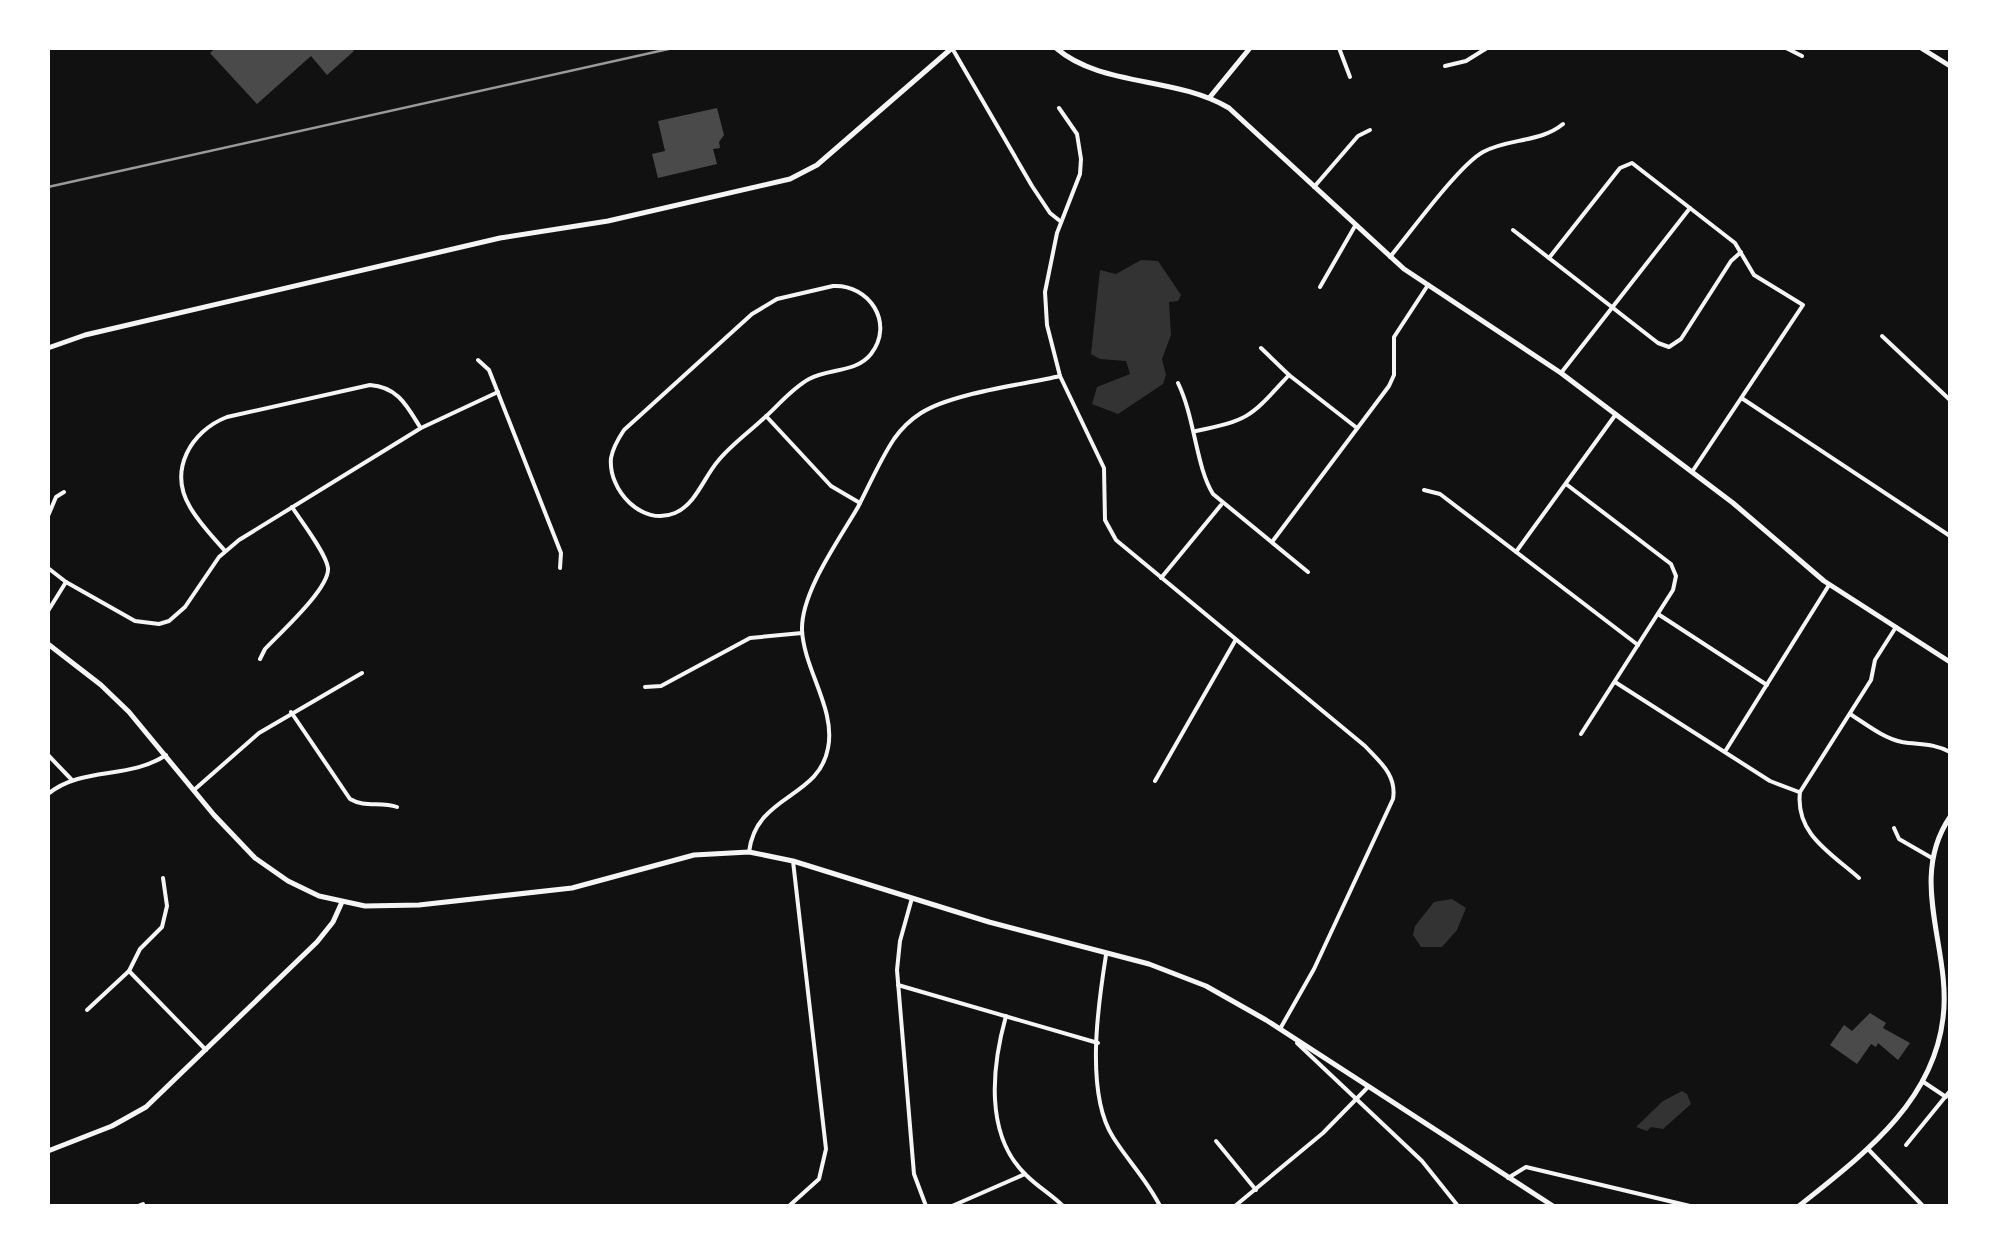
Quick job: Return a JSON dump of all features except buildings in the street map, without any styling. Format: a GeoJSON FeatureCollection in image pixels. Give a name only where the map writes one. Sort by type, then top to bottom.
{"type":"FeatureCollection","features":[{"type":"Feature","properties":{"kind":"main road"},"geometry":{"type":"LineString","coordinates":[[48,348],[86,334],[500,238],[598,222],[790,179],[817,165],[952,48]]}},
{"type":"Feature","properties":{"kind":"main road"},"geometry":{"type":"LineString","coordinates":[[1056,48],[1102,72],[1210,96],[1248,124],[1390,257],[1561,373],[1692,472],[1830,585],[1950,662]]}},
{"type":"Feature","properties":{"kind":"main road"},"geometry":{"type":"LineString","coordinates":[[1210,96],[1250,48]]}},
{"type":"Feature","properties":{"kind":"main road"},"geometry":{"type":"LineString","coordinates":[[1920,48],[1950,66]]}},
{"type":"Feature","properties":{"kind":"main road"},"geometry":{"type":"LineString","coordinates":[[48,644],[115,698],[240,844],[270,870],[310,892],[342,902],[396,907],[584,886],[683,857],[749,852],[793,861],[1187,977],[1280,1029],[1553,1206]]}},
{"type":"Feature","properties":{"kind":"main road"},"geometry":{"type":"LineString","coordinates":[[1799,1206],[1868,1149],[1896,1120],[1922,1081],[1935,1052],[1943,1019],[1932,858],[1950,817]]}},
{"type":"Feature","properties":{"kind":"main road"},"geometry":{"type":"LineString","coordinates":[[48,1151],[112,1126],[146,1107],[317,942],[342,902]]}},
{"type":"Feature","properties":{"kind":"street"},"geometry":{"type":"LineString","coordinates":[[952,48],[1032,186],[1060,221]]}},
{"type":"Feature","properties":{"kind":"street"},"geometry":{"type":"LineString","coordinates":[[1339,48],[1350,77]]}},
{"type":"Feature","properties":{"kind":"street"},"geometry":{"type":"LineString","coordinates":[[1444,66],[1466,61],[1487,48]]}},
{"type":"Feature","properties":{"kind":"street"},"geometry":{"type":"LineString","coordinates":[[1786,48],[1802,56]]}},
{"type":"Feature","properties":{"kind":"street"},"geometry":{"type":"LineString","coordinates":[[1059,108],[1077,134],[1081,159],[1080,174],[1060,221],[1044,303],[1046,324],[1060,376],[1104,468],[1106,527],[1116,540],[1365,746],[1387,770],[1394,786],[1393,798],[1314,969],[1280,1029]]}},
{"type":"Feature","properties":{"kind":"street"},"geometry":{"type":"LineString","coordinates":[[1390,257],[1472,158],[1492,148],[1544,136],[1564,124]]}},
{"type":"Feature","properties":{"kind":"street"},"geometry":{"type":"LineString","coordinates":[[1314,186],[1358,136],[1370,130]]}},
{"type":"Feature","properties":{"kind":"street"},"geometry":{"type":"LineString","coordinates":[[1549,258],[1620,168],[1629,162],[1638,165],[1741,252],[1750,272],[1803,305],[1692,472]]}},
{"type":"Feature","properties":{"kind":"street"},"geometry":{"type":"LineString","coordinates":[[1561,373],[1690,208]]}},
{"type":"Feature","properties":{"kind":"street"},"geometry":{"type":"LineString","coordinates":[[1320,287],[1356,226]]}},
{"type":"Feature","properties":{"kind":"street"},"geometry":{"type":"LineString","coordinates":[[1513,230],[1660,345],[1674,346],[1681,340],[1731,261],[1741,252]]}},
{"type":"Feature","properties":{"kind":"street"},"geometry":{"type":"LineString","coordinates":[[834,286],[865,295],[875,307],[880,325],[871,354],[856,366],[804,382],[766,416],[720,458],[680,510],[668,515],[649,514],[631,505],[623,495],[612,469],[612,455],[624,430],[752,314],[777,299],[834,286]]}},
{"type":"Feature","properties":{"kind":"street"},"geometry":{"type":"LineString","coordinates":[[1272,542],[1389,386],[1394,375],[1394,336],[1428,286]]}},
{"type":"Feature","properties":{"kind":"street"},"geometry":{"type":"LineString","coordinates":[[1882,336],[1950,400]]}},
{"type":"Feature","properties":{"kind":"street"},"geometry":{"type":"LineString","coordinates":[[1261,348],[1288,375],[1357,428]]}},
{"type":"Feature","properties":{"kind":"street"},"geometry":{"type":"LineString","coordinates":[[478,360],[489,370],[498,392],[561,552],[560,568]]}},
{"type":"Feature","properties":{"kind":"street"},"geometry":{"type":"LineString","coordinates":[[1196,431],[1251,416],[1288,375]]}},
{"type":"Feature","properties":{"kind":"street"},"geometry":{"type":"LineString","coordinates":[[749,852],[761,819],[810,782],[827,754],[828,725],[802,633],[809,596],[891,444],[922,412],[942,403],[1060,376]]}},
{"type":"Feature","properties":{"kind":"street"},"geometry":{"type":"LineString","coordinates":[[1178,383],[1189,405],[1206,482],[1222,504],[1308,572]]}},
{"type":"Feature","properties":{"kind":"street"},"geometry":{"type":"LineString","coordinates":[[225,550],[194,513],[182,487],[185,456],[194,438],[208,426],[227,417],[370,385],[398,394],[421,428]]}},
{"type":"Feature","properties":{"kind":"street"},"geometry":{"type":"LineString","coordinates":[[48,568],[135,622],[159,624],[174,618],[185,607],[225,550],[421,428],[498,392]]}},
{"type":"Feature","properties":{"kind":"street"},"geometry":{"type":"LineString","coordinates":[[1743,398],[1950,536]]}},
{"type":"Feature","properties":{"kind":"street"},"geometry":{"type":"LineString","coordinates":[[1516,552],[1616,414]]}},
{"type":"Feature","properties":{"kind":"street"},"geometry":{"type":"LineString","coordinates":[[766,416],[835,490],[860,503]]}},
{"type":"Feature","properties":{"kind":"street"},"geometry":{"type":"LineString","coordinates":[[1566,484],[1673,567],[1676,582],[1581,734]]}},
{"type":"Feature","properties":{"kind":"street"},"geometry":{"type":"LineString","coordinates":[[1424,490],[1440,494],[1638,646]]}},
{"type":"Feature","properties":{"kind":"street"},"geometry":{"type":"LineString","coordinates":[[48,516],[56,497],[64,492]]}},
{"type":"Feature","properties":{"kind":"street"},"geometry":{"type":"LineString","coordinates":[[1161,578],[1222,504]]}},
{"type":"Feature","properties":{"kind":"street"},"geometry":{"type":"LineString","coordinates":[[260,659],[328,574],[326,561],[292,507]]}},
{"type":"Feature","properties":{"kind":"street"},"geometry":{"type":"LineString","coordinates":[[48,611],[66,582]]}},
{"type":"Feature","properties":{"kind":"street"},"geometry":{"type":"LineString","coordinates":[[1725,752],[1830,585]]}},
{"type":"Feature","properties":{"kind":"street"},"geometry":{"type":"LineString","coordinates":[[1658,614],[1767,685]]}},
{"type":"Feature","properties":{"kind":"street"},"geometry":{"type":"LineString","coordinates":[[1859,878],[1807,832],[1799,812],[1800,792],[1871,680],[1875,660],[1896,627]]}},
{"type":"Feature","properties":{"kind":"street"},"geometry":{"type":"LineString","coordinates":[[645,687],[662,686],[750,638],[802,633]]}},
{"type":"Feature","properties":{"kind":"street"},"geometry":{"type":"LineString","coordinates":[[1155,782],[1235,640]]}},
{"type":"Feature","properties":{"kind":"street"},"geometry":{"type":"LineString","coordinates":[[194,790],[259,732],[362,672]]}},
{"type":"Feature","properties":{"kind":"street"},"geometry":{"type":"LineString","coordinates":[[1615,682],[1780,786],[1800,792]]}},
{"type":"Feature","properties":{"kind":"street"},"geometry":{"type":"LineString","coordinates":[[291,712],[350,799],[361,804],[396,806]]}},
{"type":"Feature","properties":{"kind":"street"},"geometry":{"type":"LineString","coordinates":[[1850,714],[1882,735],[1901,742],[1936,745],[1950,752]]}},
{"type":"Feature","properties":{"kind":"street"},"geometry":{"type":"LineString","coordinates":[[48,754],[71,779]]}},
{"type":"Feature","properties":{"kind":"street"},"geometry":{"type":"LineString","coordinates":[[48,794],[71,779],[135,770],[166,756]]}},
{"type":"Feature","properties":{"kind":"street"},"geometry":{"type":"LineString","coordinates":[[1894,828],[1898,839],[1932,858]]}},
{"type":"Feature","properties":{"kind":"street"},"geometry":{"type":"LineString","coordinates":[[789,1206],[816,1184],[824,1168],[826,1149],[793,861]]}},
{"type":"Feature","properties":{"kind":"street"},"geometry":{"type":"LineString","coordinates":[[88,1010],[130,971],[140,950],[165,922],[163,878]]}},
{"type":"Feature","properties":{"kind":"street"},"geometry":{"type":"LineString","coordinates":[[912,898],[898,955],[898,985],[914,1174],[926,1206]]}},
{"type":"Feature","properties":{"kind":"street"},"geometry":{"type":"LineString","coordinates":[[1107,953],[1098,1043],[1098,1098],[1113,1137],[1147,1181],[1160,1206]]}},
{"type":"Feature","properties":{"kind":"street"},"geometry":{"type":"LineString","coordinates":[[1941,964],[1950,963]]}},
{"type":"Feature","properties":{"kind":"street"},"geometry":{"type":"LineString","coordinates":[[130,971],[206,1050]]}},
{"type":"Feature","properties":{"kind":"street"},"geometry":{"type":"LineString","coordinates":[[898,985],[1098,1043]]}},
{"type":"Feature","properties":{"kind":"street"},"geometry":{"type":"LineString","coordinates":[[1006,1016],[996,1054],[998,1120],[1005,1142],[1024,1174],[1063,1206]]}},
{"type":"Feature","properties":{"kind":"street"},"geometry":{"type":"LineString","coordinates":[[1289,1036],[1422,1161],[1458,1206]]}},
{"type":"Feature","properties":{"kind":"street"},"geometry":{"type":"LineString","coordinates":[[1922,1081],[1946,1097]]}},
{"type":"Feature","properties":{"kind":"street"},"geometry":{"type":"LineString","coordinates":[[1235,1206],[1368,1088]]}},
{"type":"Feature","properties":{"kind":"street"},"geometry":{"type":"LineString","coordinates":[[1906,1144],[1950,1091]]}},
{"type":"Feature","properties":{"kind":"street"},"geometry":{"type":"LineString","coordinates":[[1216,1141],[1256,1190]]}},
{"type":"Feature","properties":{"kind":"street"},"geometry":{"type":"LineString","coordinates":[[1868,1149],[1923,1206]]}},
{"type":"Feature","properties":{"kind":"street"},"geometry":{"type":"LineString","coordinates":[[1508,1179],[1526,1167],[1690,1206]]}},
{"type":"Feature","properties":{"kind":"street"},"geometry":{"type":"LineString","coordinates":[[952,1206],[1012,1183],[1024,1174]]}},
{"type":"Feature","properties":{"kind":"shaded area"},"geometry":{"type":"Polygon","coordinates":[[[1141,260],[1158,261],[1181,295],[1178,301],[1169,302],[1171,335],[1162,359],[1166,375],[1163,384],[1118,414],[1092,404],[1097,387],[1130,374],[1126,361],[1100,359],[1091,354],[1100,270],[1116,274],[1141,260]]]}},
{"type":"Feature","properties":{"kind":"shaded area"},"geometry":{"type":"Polygon","coordinates":[[[1452,899],[1466,908],[1457,930],[1442,947],[1421,947],[1413,935],[1415,926],[1434,902],[1452,899]]]}},
{"type":"Feature","properties":{"kind":"shaded area"},"geometry":{"type":"Polygon","coordinates":[[[1682,1091],[1691,1104],[1663,1129],[1651,1127],[1647,1131],[1636,1127],[1663,1101],[1682,1091]]]}},
{"type":"Feature","properties":{"kind":"railway"},"geometry":{"type":"LineString","coordinates":[[48,187],[673,48]]}}]}
